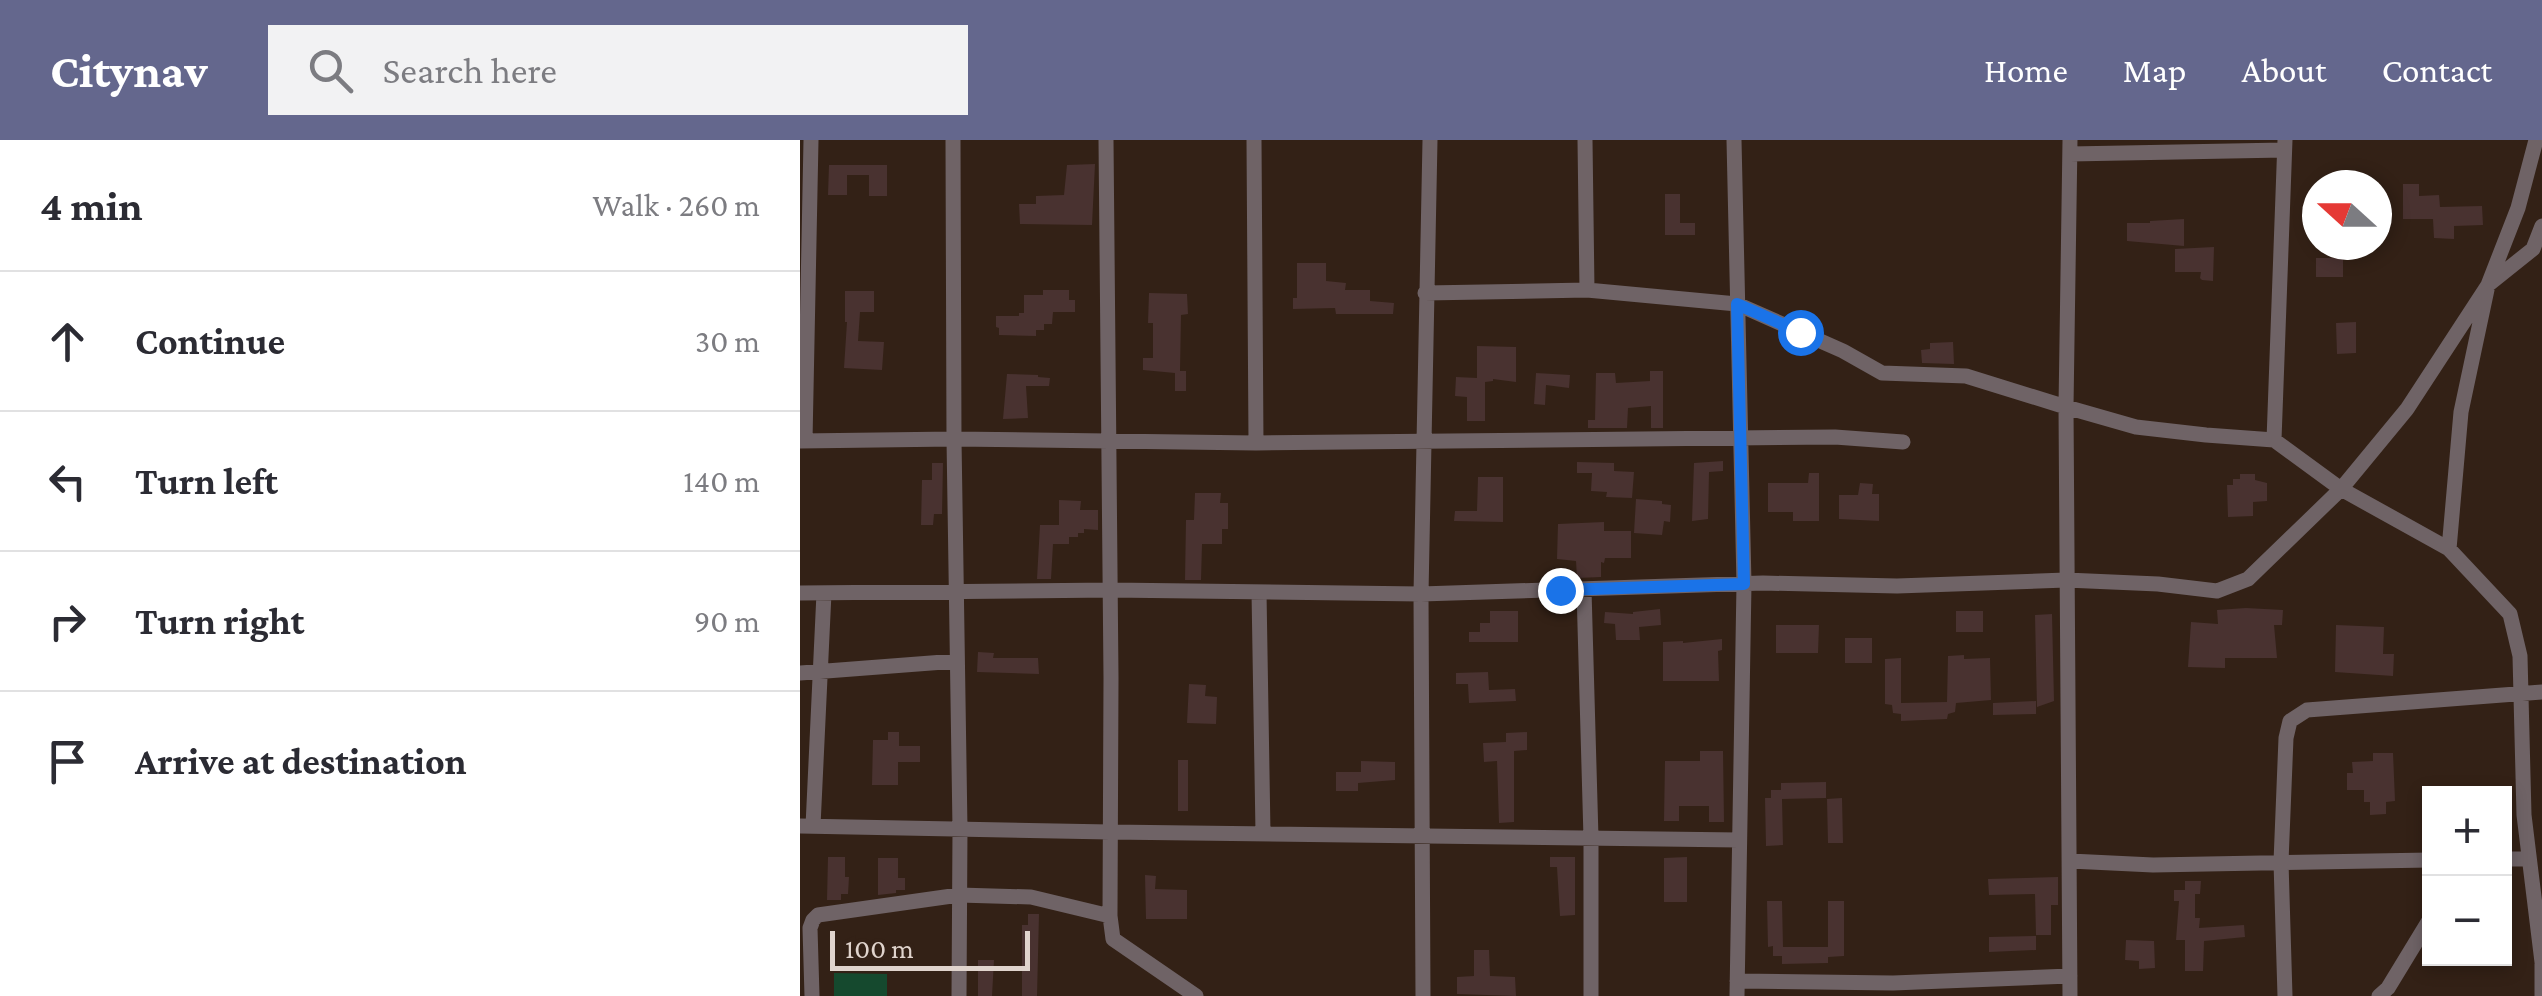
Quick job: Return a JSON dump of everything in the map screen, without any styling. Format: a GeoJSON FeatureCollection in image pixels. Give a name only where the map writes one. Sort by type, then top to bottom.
{"type":"FeatureCollection","features":[{"type":"Feature","properties":{"kind":"street"},"geometry":{"type":"LineString","coordinates":[[811,140],[803,441],[1256,443],[1835,437],[1903,442]]}},
{"type":"Feature","properties":{"kind":"street"},"geometry":{"type":"LineString","coordinates":[[954,140],[959,996]]}},
{"type":"Feature","properties":{"kind":"street"},"geometry":{"type":"LineString","coordinates":[[1106,140],[1110,916],[1113,940],[1196,996]]}},
{"type":"Feature","properties":{"kind":"street"},"geometry":{"type":"LineString","coordinates":[[1254,140],[1256,443]]}},
{"type":"Feature","properties":{"kind":"street"},"geometry":{"type":"LineString","coordinates":[[1423,996],[1420,594],[1430,140]]}},
{"type":"Feature","properties":{"kind":"street"},"geometry":{"type":"LineString","coordinates":[[1585,140],[1587,290]]}},
{"type":"Feature","properties":{"kind":"street"},"geometry":{"type":"LineString","coordinates":[[1734,140],[1744,584],[1737,989],[1893,989],[2070,976]]}},
{"type":"Feature","properties":{"kind":"street"},"geometry":{"type":"LineString","coordinates":[[2449,549],[2461,412],[2488,285],[2518,208],[2536,140]]}},
{"type":"Feature","properties":{"kind":"street"},"geometry":{"type":"LineString","coordinates":[[2070,996],[2066,407],[2070,147],[2285,145],[2274,440]]}},
{"type":"Feature","properties":{"kind":"street"},"geometry":{"type":"LineString","coordinates":[[800,593],[1111,590],[1420,594],[2066,580],[2217,590],[2248,579],[2341,490],[2407,408],[2488,285],[2533,249],[2542,226]]}},
{"type":"Feature","properties":{"kind":"street"},"geometry":{"type":"LineString","coordinates":[[1426,293],[1587,290],[1737,304],[1843,351],[1882,373],[1966,376],[2136,426],[2274,440],[2341,490],[2449,549],[2510,614],[2520,656],[2524,815],[2542,963],[2542,996]]}},
{"type":"Feature","properties":{"kind":"street"},"geometry":{"type":"LineString","coordinates":[[1584,590],[1591,996]]}},
{"type":"Feature","properties":{"kind":"street"},"geometry":{"type":"LineString","coordinates":[[1260,592],[1263,834]]}},
{"type":"Feature","properties":{"kind":"street"},"geometry":{"type":"LineString","coordinates":[[824,593],[807,826],[1739,840]]}},
{"type":"Feature","properties":{"kind":"street"},"geometry":{"type":"LineString","coordinates":[[800,673],[957,661]]}},
{"type":"Feature","properties":{"kind":"street"},"geometry":{"type":"LineString","coordinates":[[2285,996],[2281,862],[2290,721],[2306,710],[2542,692]]}},
{"type":"Feature","properties":{"kind":"street"},"geometry":{"type":"LineString","coordinates":[[2512,859],[2528,859]]}},
{"type":"Feature","properties":{"kind":"street"},"geometry":{"type":"LineString","coordinates":[[2070,862],[2153,865],[2422,860]]}},
{"type":"Feature","properties":{"kind":"street"},"geometry":{"type":"LineString","coordinates":[[812,996],[810,928],[818,915],[959,895],[1031,897],[1110,916]]}},
{"type":"Feature","properties":{"kind":"street"},"geometry":{"type":"LineString","coordinates":[[2379,996],[2422,932]]}},
{"type":"Feature","properties":{"kind":"green space"},"geometry":{"type":"Polygon","coordinates":[[[834,973],[887,974],[887,996],[834,996],[834,973]]]}},
{"type":"Feature","properties":{"kind":"building"},"geometry":{"type":"Polygon","coordinates":[[[1095,164],[1092,225],[1020,224],[1019,204],[1036,204],[1036,196],[1064,195],[1067,165],[1095,164]]]}},
{"type":"Feature","properties":{"kind":"building"},"geometry":{"type":"Polygon","coordinates":[[[829,165],[887,165],[887,196],[869,196],[869,175],[847,175],[847,195],[828,195],[829,165]]]}},
{"type":"Feature","properties":{"kind":"building"},"geometry":{"type":"Polygon","coordinates":[[[2403,184],[2419,184],[2419,196],[2439,195],[2440,207],[2482,206],[2483,225],[2454,226],[2454,239],[2434,238],[2433,219],[2403,219],[2403,184]]]}},
{"type":"Feature","properties":{"kind":"building"},"geometry":{"type":"Polygon","coordinates":[[[1665,194],[1680,194],[1680,223],[1695,223],[1695,235],[1665,235],[1665,194]]]}},
{"type":"Feature","properties":{"kind":"building"},"geometry":{"type":"Polygon","coordinates":[[[2184,219],[2184,246],[2127,241],[2127,223],[2184,219]]]}},
{"type":"Feature","properties":{"kind":"building"},"geometry":{"type":"Polygon","coordinates":[[[2214,247],[2213,281],[2202,280],[2201,272],[2175,272],[2175,249],[2214,247]]]}},
{"type":"Feature","properties":{"kind":"building"},"geometry":{"type":"Polygon","coordinates":[[[2316,260],[2343,260],[2343,277],[2316,277],[2316,260]]]}},
{"type":"Feature","properties":{"kind":"building"},"geometry":{"type":"Polygon","coordinates":[[[1297,263],[1326,263],[1326,281],[1346,283],[1345,290],[1370,290],[1370,301],[1394,303],[1393,314],[1336,314],[1335,308],[1293,309],[1293,298],[1297,298],[1297,263]]]}},
{"type":"Feature","properties":{"kind":"building"},"geometry":{"type":"Polygon","coordinates":[[[1043,290],[1069,290],[1069,300],[1075,300],[1075,312],[1053,312],[1052,324],[1036,330],[1036,336],[999,335],[996,316],[1019,316],[1024,313],[1024,295],[1043,295],[1043,290]]]}},
{"type":"Feature","properties":{"kind":"building"},"geometry":{"type":"Polygon","coordinates":[[[845,291],[874,291],[874,312],[860,312],[858,341],[884,342],[882,370],[844,368],[845,291]]]}},
{"type":"Feature","properties":{"kind":"building"},"geometry":{"type":"Polygon","coordinates":[[[1149,293],[1187,294],[1188,314],[1181,315],[1180,371],[1186,371],[1186,391],[1175,391],[1175,373],[1143,370],[1143,358],[1153,358],[1149,293]]]}},
{"type":"Feature","properties":{"kind":"building"},"geometry":{"type":"Polygon","coordinates":[[[2356,322],[2356,353],[2337,354],[2336,323],[2356,322]]]}},
{"type":"Feature","properties":{"kind":"building"},"geometry":{"type":"Polygon","coordinates":[[[1953,342],[1954,364],[1922,363],[1921,350],[1930,349],[1930,343],[1953,342]]]}},
{"type":"Feature","properties":{"kind":"building"},"geometry":{"type":"Polygon","coordinates":[[[1477,346],[1516,347],[1516,382],[1485,382],[1485,421],[1467,421],[1467,397],[1455,396],[1456,377],[1477,378],[1477,346]]]}},
{"type":"Feature","properties":{"kind":"building"},"geometry":{"type":"Polygon","coordinates":[[[1650,371],[1663,371],[1663,428],[1651,428],[1651,406],[1628,408],[1627,428],[1588,428],[1588,420],[1595,420],[1596,373],[1615,373],[1616,383],[1650,381],[1650,371]]]}},
{"type":"Feature","properties":{"kind":"building"},"geometry":{"type":"Polygon","coordinates":[[[1536,373],[1570,375],[1569,388],[1546,385],[1545,405],[1534,404],[1536,373]]]}},
{"type":"Feature","properties":{"kind":"building"},"geometry":{"type":"Polygon","coordinates":[[[1007,374],[1050,378],[1049,386],[1026,386],[1028,418],[1003,419],[1007,374]]]}},
{"type":"Feature","properties":{"kind":"building"},"geometry":{"type":"Polygon","coordinates":[[[1723,461],[1723,471],[1709,472],[1708,519],[1692,521],[1694,463],[1723,461]]]}},
{"type":"Feature","properties":{"kind":"building"},"geometry":{"type":"Polygon","coordinates":[[[1577,462],[1614,463],[1614,471],[1634,472],[1632,498],[1606,497],[1607,492],[1591,491],[1592,473],[1577,473],[1577,462]]]}},
{"type":"Feature","properties":{"kind":"building"},"geometry":{"type":"Polygon","coordinates":[[[932,463],[943,463],[942,514],[934,514],[933,525],[921,525],[922,480],[932,480],[932,463]]]}},
{"type":"Feature","properties":{"kind":"building"},"geometry":{"type":"Polygon","coordinates":[[[1809,473],[1819,473],[1819,521],[1793,521],[1793,512],[1768,512],[1768,483],[1808,483],[1809,473]]]}},
{"type":"Feature","properties":{"kind":"building"},"geometry":{"type":"Polygon","coordinates":[[[2240,474],[2255,474],[2255,480],[2267,483],[2267,501],[2253,502],[2253,516],[2228,517],[2227,485],[2233,485],[2233,479],[2240,479],[2240,474]]]}},
{"type":"Feature","properties":{"kind":"building"},"geometry":{"type":"Polygon","coordinates":[[[1478,477],[1503,477],[1503,522],[1454,521],[1455,511],[1477,511],[1478,477]]]}},
{"type":"Feature","properties":{"kind":"building"},"geometry":{"type":"Polygon","coordinates":[[[1860,483],[1873,484],[1872,494],[1879,494],[1879,521],[1839,519],[1839,495],[1858,495],[1860,483]]]}},
{"type":"Feature","properties":{"kind":"building"},"geometry":{"type":"Polygon","coordinates":[[[1195,493],[1221,493],[1220,503],[1228,503],[1228,529],[1222,529],[1222,544],[1202,544],[1201,580],[1185,580],[1186,520],[1194,520],[1195,493]]]}},
{"type":"Feature","properties":{"kind":"building"},"geometry":{"type":"Polygon","coordinates":[[[1636,499],[1671,505],[1670,522],[1664,521],[1662,535],[1634,533],[1636,499]]]}},
{"type":"Feature","properties":{"kind":"building"},"geometry":{"type":"Polygon","coordinates":[[[1059,500],[1081,501],[1080,510],[1098,510],[1098,530],[1084,529],[1078,537],[1069,537],[1069,544],[1053,544],[1051,579],[1037,579],[1040,525],[1059,525],[1059,500]]]}},
{"type":"Feature","properties":{"kind":"building"},"geometry":{"type":"Polygon","coordinates":[[[1604,522],[1604,531],[1631,531],[1631,558],[1605,558],[1601,562],[1601,577],[1577,578],[1576,561],[1557,559],[1558,524],[1604,522]]]}},
{"type":"Feature","properties":{"kind":"building"},"geometry":{"type":"Polygon","coordinates":[[[1660,609],[1661,625],[1639,627],[1640,640],[1616,640],[1615,624],[1604,623],[1605,612],[1633,614],[1660,609]]]}},
{"type":"Feature","properties":{"kind":"building"},"geometry":{"type":"Polygon","coordinates":[[[2217,610],[2283,610],[2282,625],[2274,625],[2277,658],[2225,658],[2225,668],[2188,667],[2191,622],[2218,624],[2217,610]]]}},
{"type":"Feature","properties":{"kind":"building"},"geometry":{"type":"Polygon","coordinates":[[[1490,611],[1518,611],[1518,642],[1469,642],[1469,632],[1480,632],[1480,623],[1490,623],[1490,611]]]}},
{"type":"Feature","properties":{"kind":"building"},"geometry":{"type":"Polygon","coordinates":[[[1956,611],[1983,611],[1983,632],[1956,632],[1956,611]]]}},
{"type":"Feature","properties":{"kind":"building"},"geometry":{"type":"Polygon","coordinates":[[[2052,614],[2054,701],[2037,707],[2035,615],[2052,614]]]}},
{"type":"Feature","properties":{"kind":"building"},"geometry":{"type":"Polygon","coordinates":[[[1776,625],[1819,625],[1818,653],[1776,653],[1776,625]]]}},
{"type":"Feature","properties":{"kind":"building"},"geometry":{"type":"Polygon","coordinates":[[[2336,625],[2384,627],[2383,654],[2394,654],[2393,676],[2335,672],[2336,625]]]}},
{"type":"Feature","properties":{"kind":"building"},"geometry":{"type":"Polygon","coordinates":[[[1845,638],[1872,638],[1872,663],[1845,663],[1845,638]]]}},
{"type":"Feature","properties":{"kind":"building"},"geometry":{"type":"Polygon","coordinates":[[[1722,639],[1722,650],[1718,651],[1719,681],[1663,681],[1663,642],[1722,639]]]}},
{"type":"Feature","properties":{"kind":"building"},"geometry":{"type":"Polygon","coordinates":[[[978,652],[994,653],[993,658],[1038,658],[1039,674],[977,672],[978,652]]]}},
{"type":"Feature","properties":{"kind":"building"},"geometry":{"type":"Polygon","coordinates":[[[1964,655],[1964,659],[1990,658],[1991,700],[1956,703],[1955,712],[1948,714],[1947,719],[1901,721],[1901,714],[1893,713],[1892,705],[1885,704],[1885,659],[1901,658],[1901,703],[1947,702],[1948,656],[1964,655]]]}},
{"type":"Feature","properties":{"kind":"building"},"geometry":{"type":"Polygon","coordinates":[[[1488,672],[1489,690],[1515,689],[1516,701],[1469,703],[1468,684],[1456,684],[1456,673],[1488,672]]]}},
{"type":"Feature","properties":{"kind":"building"},"geometry":{"type":"Polygon","coordinates":[[[1189,684],[1206,685],[1205,696],[1217,697],[1216,724],[1187,723],[1189,684]]]}},
{"type":"Feature","properties":{"kind":"building"},"geometry":{"type":"Polygon","coordinates":[[[2036,701],[2036,714],[1993,715],[1993,703],[2036,701]]]}},
{"type":"Feature","properties":{"kind":"building"},"geometry":{"type":"Polygon","coordinates":[[[888,732],[899,732],[899,746],[920,746],[920,762],[898,762],[898,785],[872,785],[873,740],[888,740],[888,732]]]}},
{"type":"Feature","properties":{"kind":"building"},"geometry":{"type":"Polygon","coordinates":[[[1527,732],[1527,750],[1514,751],[1514,822],[1499,823],[1497,761],[1484,762],[1483,743],[1506,742],[1506,733],[1527,732]]]}},
{"type":"Feature","properties":{"kind":"building"},"geometry":{"type":"Polygon","coordinates":[[[1700,751],[1723,751],[1724,822],[1709,822],[1709,806],[1679,806],[1679,821],[1664,821],[1665,761],[1700,761],[1700,751]]]}},
{"type":"Feature","properties":{"kind":"building"},"geometry":{"type":"Polygon","coordinates":[[[2373,753],[2393,753],[2395,801],[2386,802],[2386,814],[2370,815],[2370,802],[2364,802],[2364,790],[2347,790],[2352,762],[2373,761],[2373,753]]]}},
{"type":"Feature","properties":{"kind":"building"},"geometry":{"type":"Polygon","coordinates":[[[1178,760],[1188,760],[1188,811],[1178,811],[1178,760]]]}},
{"type":"Feature","properties":{"kind":"building"},"geometry":{"type":"Polygon","coordinates":[[[1361,761],[1395,762],[1395,780],[1358,783],[1358,791],[1336,791],[1336,772],[1361,772],[1361,761]]]}},
{"type":"Feature","properties":{"kind":"building"},"geometry":{"type":"Polygon","coordinates":[[[1826,782],[1826,798],[1782,799],[1783,845],[1766,846],[1765,798],[1771,798],[1771,790],[1781,790],[1781,783],[1826,782]]]}},
{"type":"Feature","properties":{"kind":"building"},"geometry":{"type":"Polygon","coordinates":[[[1842,798],[1843,843],[1828,843],[1827,799],[1842,798]]]}},
{"type":"Feature","properties":{"kind":"building"},"geometry":{"type":"Polygon","coordinates":[[[828,857],[845,857],[848,894],[841,894],[841,900],[827,900],[828,857]]]}},
{"type":"Feature","properties":{"kind":"building"},"geometry":{"type":"Polygon","coordinates":[[[1550,857],[1575,857],[1575,915],[1560,916],[1557,867],[1550,867],[1550,857]]]}},
{"type":"Feature","properties":{"kind":"building"},"geometry":{"type":"Polygon","coordinates":[[[1687,857],[1687,902],[1664,902],[1664,858],[1687,857]]]}},
{"type":"Feature","properties":{"kind":"building"},"geometry":{"type":"Polygon","coordinates":[[[878,858],[898,858],[898,878],[905,878],[905,890],[878,895],[878,858]]]}},
{"type":"Feature","properties":{"kind":"building"},"geometry":{"type":"Polygon","coordinates":[[[1145,875],[1156,876],[1155,889],[1187,890],[1187,919],[1146,919],[1145,875]]]}},
{"type":"Feature","properties":{"kind":"building"},"geometry":{"type":"Polygon","coordinates":[[[2058,877],[2058,905],[2051,905],[2051,935],[2036,935],[2035,894],[1989,895],[1988,879],[2058,877]]]}},
{"type":"Feature","properties":{"kind":"building"},"geometry":{"type":"Polygon","coordinates":[[[2185,881],[2201,881],[2200,894],[2195,894],[2199,928],[2244,925],[2245,937],[2204,941],[2203,971],[2185,971],[2185,940],[2176,940],[2179,901],[2174,901],[2174,890],[2185,890],[2185,881]]]}},
{"type":"Feature","properties":{"kind":"building"},"geometry":{"type":"Polygon","coordinates":[[[1767,901],[1782,901],[1783,947],[1828,947],[1828,963],[1782,964],[1782,956],[1773,956],[1773,946],[1768,947],[1767,901]]]}},
{"type":"Feature","properties":{"kind":"building"},"geometry":{"type":"Polygon","coordinates":[[[1828,901],[1844,901],[1844,956],[1828,957],[1828,901]]]}},
{"type":"Feature","properties":{"kind":"building"},"geometry":{"type":"Polygon","coordinates":[[[1028,914],[1039,914],[1037,996],[1022,996],[1022,925],[1028,925],[1028,914]]]}},
{"type":"Feature","properties":{"kind":"building"},"geometry":{"type":"Polygon","coordinates":[[[2036,936],[2036,950],[1989,952],[1989,937],[2036,936]]]}},
{"type":"Feature","properties":{"kind":"building"},"geometry":{"type":"Polygon","coordinates":[[[2126,940],[2154,941],[2155,968],[2139,969],[2139,961],[2125,960],[2126,940]]]}},
{"type":"Feature","properties":{"kind":"building"},"geometry":{"type":"Polygon","coordinates":[[[1474,950],[1489,950],[1490,976],[1515,977],[1516,996],[1457,994],[1457,977],[1474,976],[1474,950]]]}},
{"type":"Feature","properties":{"kind":"building"},"geometry":{"type":"Polygon","coordinates":[[[978,960],[994,960],[992,996],[978,996],[978,960]]]}},
{"type":"Feature","properties":{"kind":"route"},"geometry":{"type":"LineString","coordinates":[[1560,590],[1744,584],[1737,304],[1800,332]]}}]}
